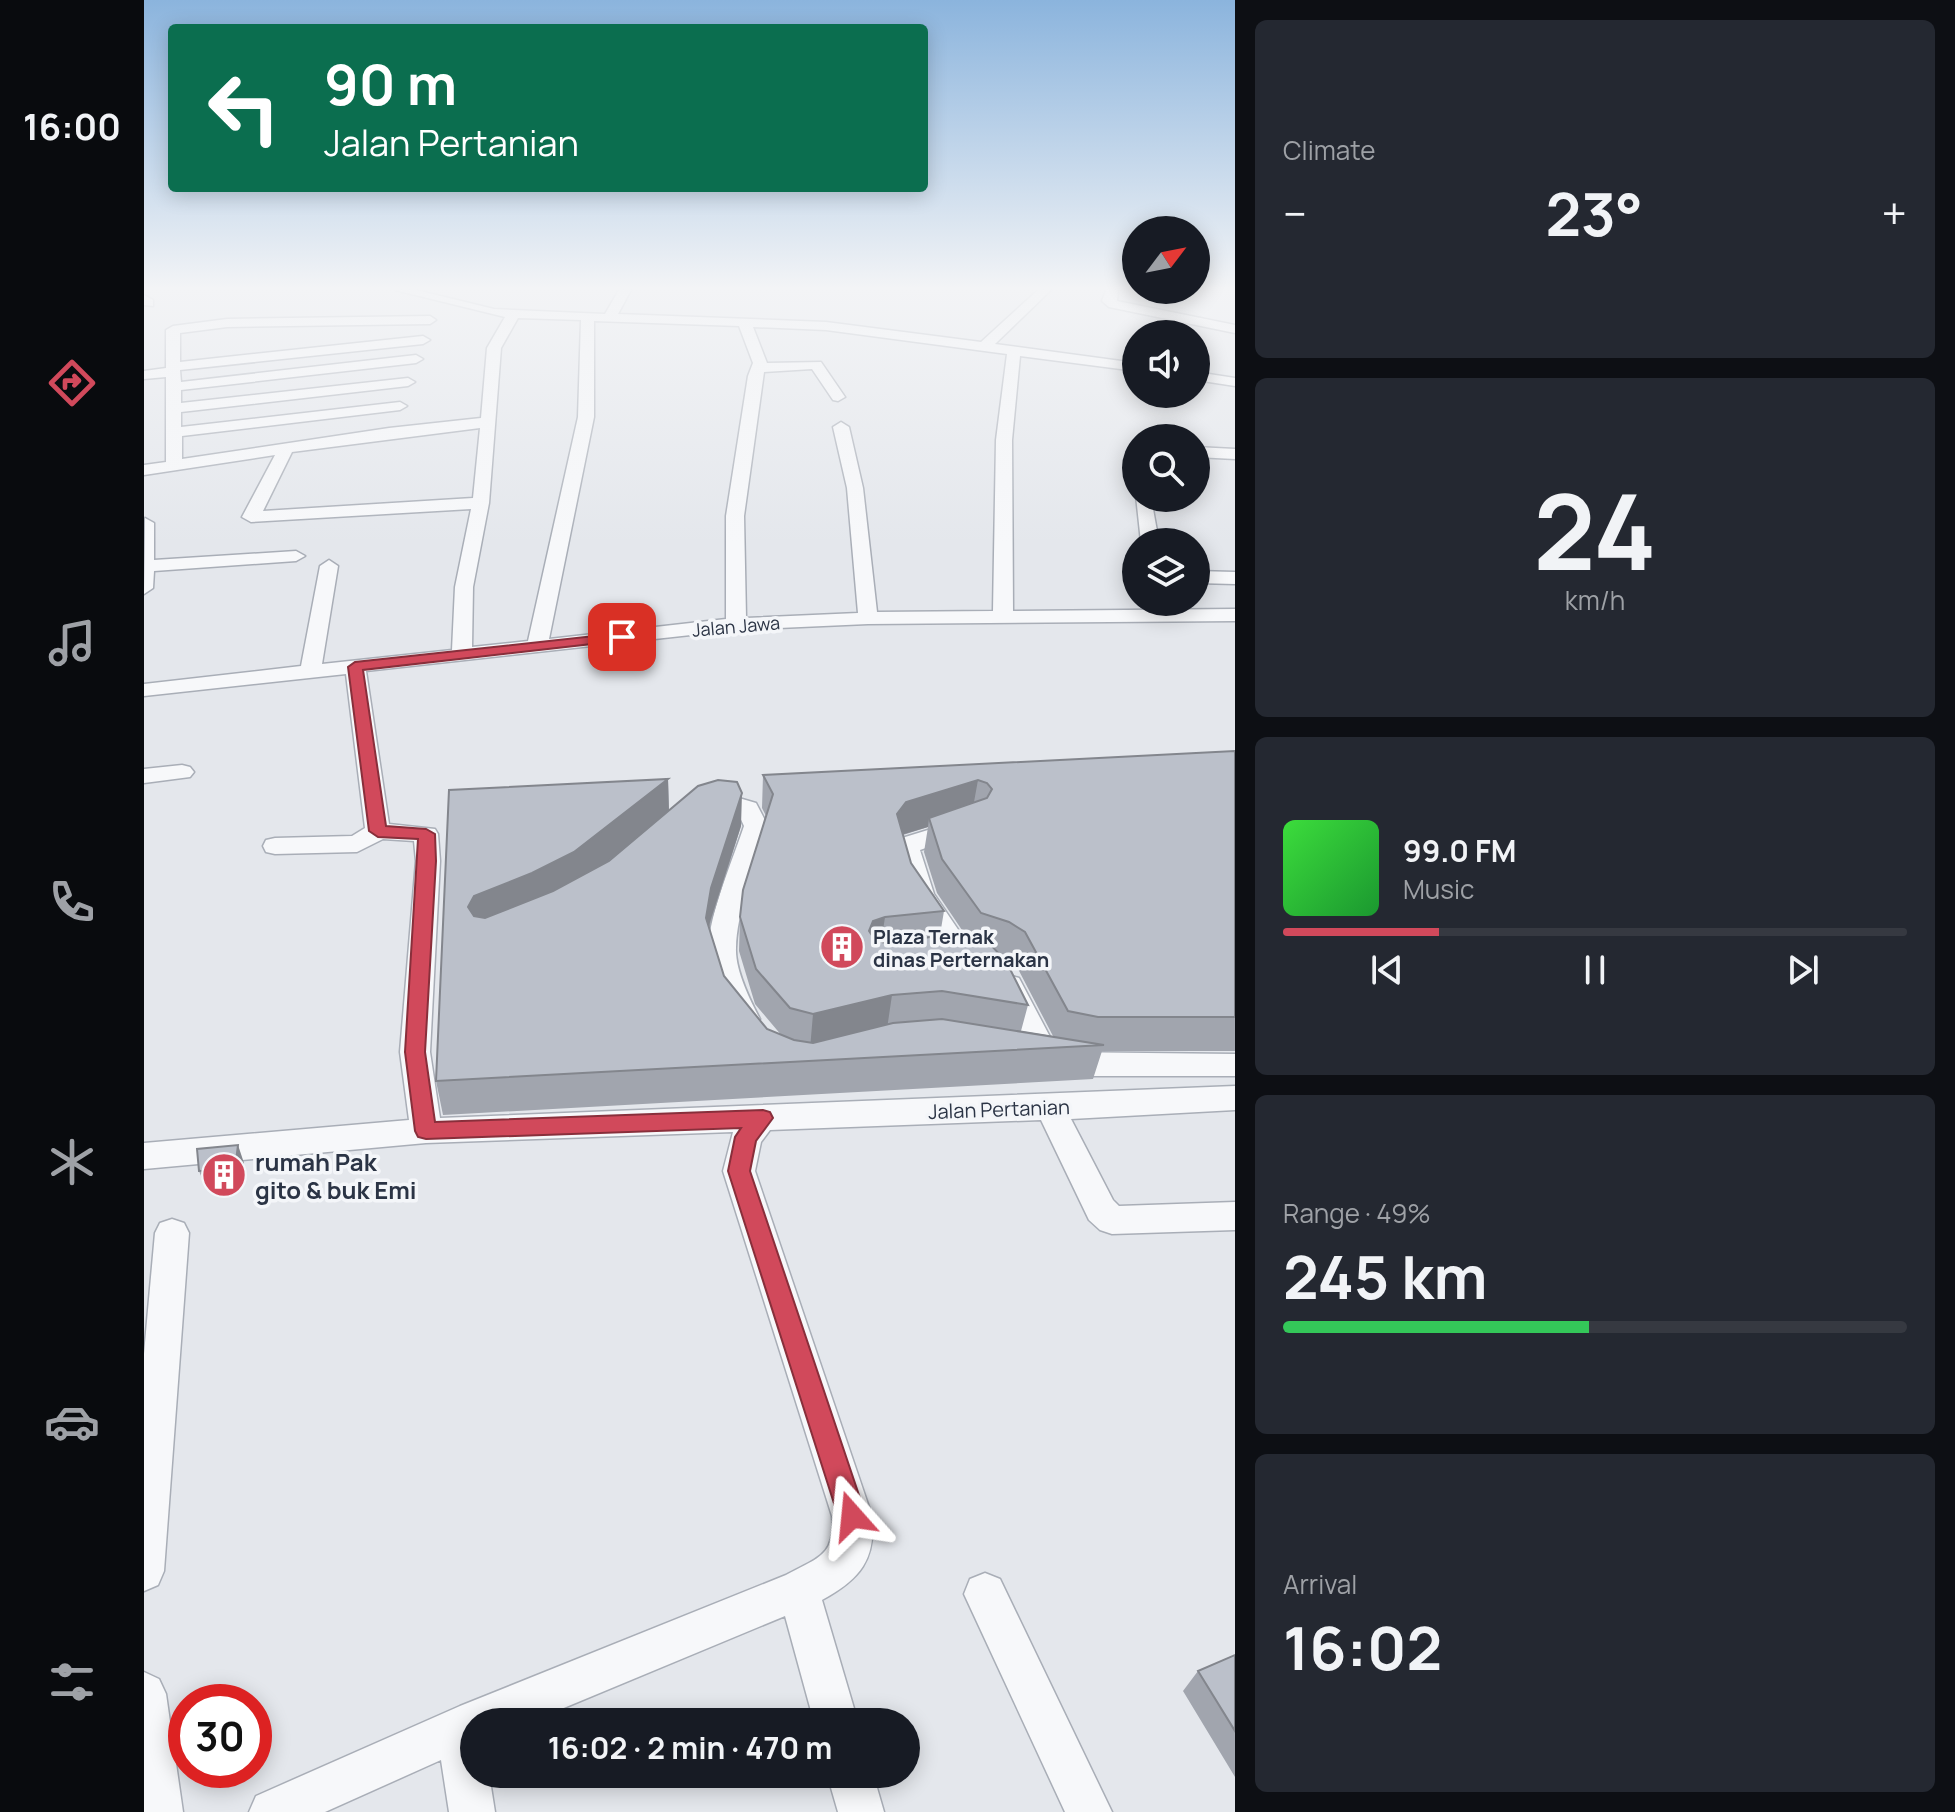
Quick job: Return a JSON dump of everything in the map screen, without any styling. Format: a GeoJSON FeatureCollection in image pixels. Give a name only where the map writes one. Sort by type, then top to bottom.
{"type":"FeatureCollection","features":[{"type":"Feature","properties":{"kind":"street"},"geometry":{"type":"LineString","coordinates":[[144,375],[180,375]]}},
{"type":"Feature","properties":{"kind":"street"},"geometry":{"type":"LineString","coordinates":[[173,375],[174,466]]}},
{"type":"Feature","properties":{"kind":"street"},"geometry":{"type":"LineString","coordinates":[[389,433],[411,375]]}},
{"type":"Feature","properties":{"kind":"street"},"geometry":{"type":"LineString","coordinates":[[462,654],[464,587],[481,503],[492,375]]}},
{"type":"Feature","properties":{"kind":"street"},"geometry":{"type":"LineString","coordinates":[[537,647],[586,417],[587,375]]}},
{"type":"Feature","properties":{"kind":"street"},"geometry":{"type":"LineString","coordinates":[[736,624],[735,516],[756,375]]}},
{"type":"Feature","properties":{"kind":"street"},"geometry":{"type":"LineString","coordinates":[[823,375],[838,397]]}},
{"type":"Feature","properties":{"kind":"street"},"geometry":{"type":"LineString","coordinates":[[1003,616],[1004,440],[1011,375]]}},
{"type":"Feature","properties":{"kind":"street"},"geometry":{"type":"LineString","coordinates":[[1210,378],[1235,382]]}},
{"type":"Feature","properties":{"kind":"street"},"geometry":{"type":"LineString","coordinates":[[174,408],[408,382]]}},
{"type":"Feature","properties":{"kind":"street"},"geometry":{"type":"LineString","coordinates":[[174,432],[400,406]]}},
{"type":"Feature","properties":{"kind":"street"},"geometry":{"type":"LineString","coordinates":[[144,470],[389,433],[489,422]]}},
{"type":"Feature","properties":{"kind":"street"},"geometry":{"type":"LineString","coordinates":[[841,427],[855,488],[868,618]]}},
{"type":"Feature","properties":{"kind":"street"},"geometry":{"type":"LineString","coordinates":[[285,451],[251,517],[481,503]]}},
{"type":"Feature","properties":{"kind":"street"},"geometry":{"type":"LineString","coordinates":[[1210,453],[1235,454]]}},
{"type":"Feature","properties":{"kind":"street"},"geometry":{"type":"LineString","coordinates":[[144,588],[145,523]]}},
{"type":"Feature","properties":{"kind":"street"},"geometry":{"type":"LineString","coordinates":[[145,566],[296,556]]}},
{"type":"Feature","properties":{"kind":"street"},"geometry":{"type":"LineString","coordinates":[[310,672],[329,566]]}},
{"type":"Feature","properties":{"kind":"street"},"geometry":{"type":"LineString","coordinates":[[1210,577],[1235,578]]}},
{"type":"Feature","properties":{"kind":"street","name":"Jalan Jawa"},"geometry":{"type":"LineString","coordinates":[[144,690],[736,624],[868,618],[1235,615]]}},
{"type":"Feature","properties":{"kind":"street"},"geometry":{"type":"LineString","coordinates":[[355,667],[378,831]]}},
{"type":"Feature","properties":{"kind":"street"},"geometry":{"type":"LineString","coordinates":[[144,776],[182,772]]}},
{"type":"Feature","properties":{"kind":"street"},"geometry":{"type":"LineString","coordinates":[[680,818],[703,804],[717,801],[748,808],[753,814],[756,826],[726,923],[722,951],[739,1009],[767,1043]]}},
{"type":"Feature","properties":{"kind":"street"},"geometry":{"type":"LineString","coordinates":[[971,824],[911,844],[907,849],[921,895],[980,962],[1004,975],[1047,1060]]}},
{"type":"Feature","properties":{"kind":"street"},"geometry":{"type":"LineString","coordinates":[[275,846],[357,844],[378,831],[426,834],[428,861],[415,1052],[426,1131]]}},
{"type":"Feature","properties":{"kind":"street"},"geometry":{"type":"LineString","coordinates":[[927,959],[980,962]]}},
{"type":"Feature","properties":{"kind":"street"},"geometry":{"type":"LineString","coordinates":[[1009,1052],[1087,1065],[1235,1065]]}},
{"type":"Feature","properties":{"kind":"street","name":"Jalan Pertanian"},"geometry":{"type":"LineString","coordinates":[[144,1156],[426,1131],[1050,1108],[1235,1098]]}},
{"type":"Feature","properties":{"kind":"street"},"geometry":{"type":"LineString","coordinates":[[1050,1108],[1101,1210],[1112,1220],[1235,1216]]}},
{"type":"Feature","properties":{"kind":"street"},"geometry":{"type":"LineString","coordinates":[[511,1708],[799,1590],[839,1567],[851,1552],[855,1535],[852,1516],[739,1171],[746,1137],[763,1118]]}},
{"type":"Feature","properties":{"kind":"street"},"geometry":{"type":"LineString","coordinates":[[144,1571],[172,1233]]}},
{"type":"Feature","properties":{"kind":"street"},"geometry":{"type":"LineString","coordinates":[[799,1590],[832,1708]]}},
{"type":"Feature","properties":{"kind":"street"},"geometry":{"type":"LineString","coordinates":[[985,1594],[1089,1812]]}},
{"type":"Feature","properties":{"kind":"street"},"geometry":{"type":"LineString","coordinates":[[144,1694],[160,1812]]}},
{"type":"Feature","properties":{"kind":"street"},"geometry":{"type":"LineString","coordinates":[[272,1812],[460,1729]]}},
{"type":"Feature","properties":{"kind":"street"},"geometry":{"type":"LineString","coordinates":[[471,1788],[472,1812]]}},
{"type":"Feature","properties":{"kind":"street"},"geometry":{"type":"LineString","coordinates":[[854,1788],[861,1812]]}},
{"type":"Feature","properties":{"kind":"building"},"geometry":{"type":"Polygon","coordinates":[[[1235,751],[1235,1017],[1098,1017],[1068,1011],[1025,932],[1009,922],[981,913],[942,859],[929,818],[987,798],[992,789],[978,780],[906,802],[897,814],[911,863],[944,911],[885,917],[873,921],[869,931],[875,940],[885,943],[946,935],[987,941],[1006,961],[1028,1005],[942,991],[892,995],[813,1014],[790,1008],[756,969],[740,917],[743,890],[773,794],[763,775],[1235,751]]]}},
{"type":"Feature","properties":{"kind":"building"},"geometry":{"type":"Polygon","coordinates":[[[668,779],[574,852],[474,896],[468,907],[474,916],[485,918],[553,891],[609,861],[698,786],[718,780],[737,782],[742,793],[711,888],[706,918],[724,976],[767,1029],[794,1040],[813,1043],[893,1023],[942,1019],[1104,1045],[436,1081],[449,790],[668,779]]]}},
{"type":"Feature","properties":{"kind":"building"},"geometry":{"type":"Polygon","coordinates":[[[238,1145],[235,1169],[199,1171],[197,1149],[238,1145]]]}},
{"type":"Feature","properties":{"kind":"building"},"geometry":{"type":"Polygon","coordinates":[[[1235,1655],[1235,1731],[1198,1671],[1235,1655]]]}},
{"type":"Feature","properties":{"kind":"place","name":"Plaza Ternak dinas Perternakan"},"geometry":{"type":"Point","coordinates":[842,947]}},
{"type":"Feature","properties":{"kind":"place","name":"rumah Pak gito & buk Emi"},"geometry":{"type":"Point","coordinates":[224,1175]}},
{"type":"Feature","properties":{"kind":"route"},"geometry":{"type":"LineString","coordinates":[[622,637],[355,667],[378,831],[426,834],[428,861],[415,1052],[426,1131],[763,1118],[746,1137],[739,1171],[852,1516]]}}]}
